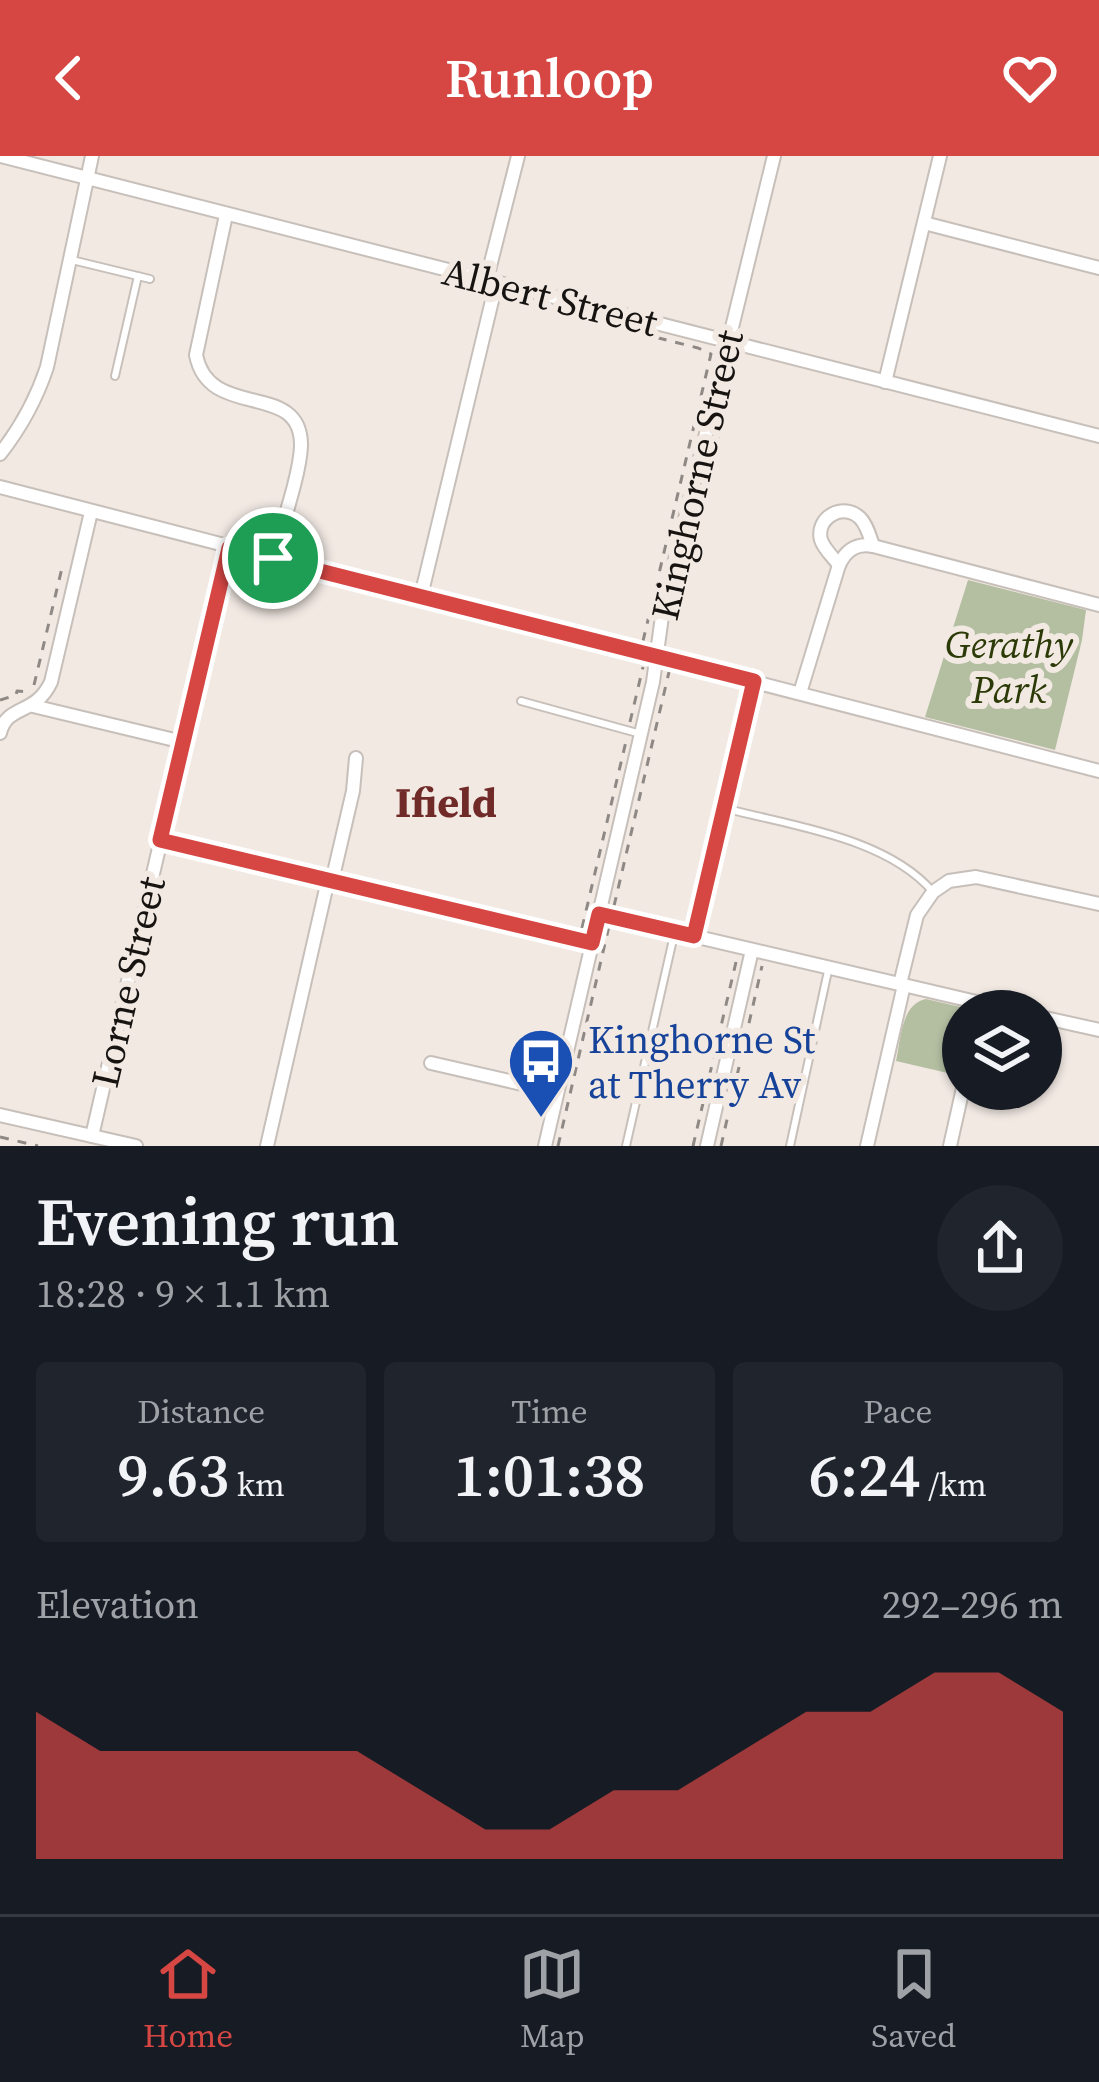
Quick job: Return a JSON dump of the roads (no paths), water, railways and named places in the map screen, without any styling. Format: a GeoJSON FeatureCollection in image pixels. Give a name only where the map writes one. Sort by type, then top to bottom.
{"type":"FeatureCollection","features":[{"type":"Feature","properties":{"kind":"street","name":"Albert Street"},"geometry":{"type":"LineString","coordinates":[[1,156],[1099,436]]}},
{"type":"Feature","properties":{"kind":"street"},"geometry":{"type":"LineString","coordinates":[[0,454],[38,396],[47,367],[92,156]]}},
{"type":"Feature","properties":{"kind":"street"},"geometry":{"type":"LineString","coordinates":[[421,596],[518,156]]}},
{"type":"Feature","properties":{"kind":"street","name":"Kinghorne Street"},"geometry":{"type":"LineString","coordinates":[[545,1146],[592,943],[606,911],[634,732],[657,657],[663,609],[774,156]]}},
{"type":"Feature","properties":{"kind":"street"},"geometry":{"type":"LineString","coordinates":[[885,382],[940,156]]}},
{"type":"Feature","properties":{"kind":"street"},"geometry":{"type":"LineString","coordinates":[[226,214],[196,355],[198,370],[218,391],[280,408],[299,429],[299,458],[273,558]]}},
{"type":"Feature","properties":{"kind":"street"},"geometry":{"type":"LineString","coordinates":[[924,224],[1099,268]]}},
{"type":"Feature","properties":{"kind":"street"},"geometry":{"type":"LineString","coordinates":[[0,487],[1099,771]]}},
{"type":"Feature","properties":{"kind":"street"},"geometry":{"type":"LineString","coordinates":[[0,733],[10,715],[33,706],[51,682],[91,512]]}},
{"type":"Feature","properties":{"kind":"street"},"geometry":{"type":"LineString","coordinates":[[839,565],[820,533],[824,520],[834,513],[857,515],[873,546]]}},
{"type":"Feature","properties":{"kind":"street"},"geometry":{"type":"LineString","coordinates":[[800,693],[839,565],[853,548],[873,546],[1099,604]]}},
{"type":"Feature","properties":{"kind":"street","name":"Lorne Street"},"geometry":{"type":"LineString","coordinates":[[92,1136],[229,548]]}},
{"type":"Feature","properties":{"kind":"street"},"geometry":{"type":"LineString","coordinates":[[33,706],[183,742]]}},
{"type":"Feature","properties":{"kind":"street"},"geometry":{"type":"LineString","coordinates":[[267,1146],[353,791],[356,758]]}},
{"type":"Feature","properties":{"kind":"street"},"geometry":{"type":"LineString","coordinates":[[160,840],[592,943]]}},
{"type":"Feature","properties":{"kind":"street"},"geometry":{"type":"LineString","coordinates":[[867,1146],[916,915],[933,892],[949,881],[976,877],[1099,904]]}},
{"type":"Feature","properties":{"kind":"street"},"geometry":{"type":"LineString","coordinates":[[606,911],[675,932],[942,994]]}},
{"type":"Feature","properties":{"kind":"street"},"geometry":{"type":"LineString","coordinates":[[707,1146],[752,950]]}},
{"type":"Feature","properties":{"kind":"street"},"geometry":{"type":"LineString","coordinates":[[1062,1022],[1099,1030]]}},
{"type":"Feature","properties":{"kind":"street"},"geometry":{"type":"LineString","coordinates":[[430,1063],[557,1092]]}},
{"type":"Feature","properties":{"kind":"street"},"geometry":{"type":"LineString","coordinates":[[950,1146],[958,1110]]}},
{"type":"Feature","properties":{"kind":"street"},"geometry":{"type":"LineString","coordinates":[[0,1115],[136,1146]]}},
{"type":"Feature","properties":{"kind":"lane"},"geometry":{"type":"LineString","coordinates":[[68,259],[150,279]]}},
{"type":"Feature","properties":{"kind":"lane"},"geometry":{"type":"LineString","coordinates":[[115,376],[138,276]]}},
{"type":"Feature","properties":{"kind":"lane"},"geometry":{"type":"LineString","coordinates":[[694,936],[754,681]]}},
{"type":"Feature","properties":{"kind":"lane"},"geometry":{"type":"LineString","coordinates":[[521,701],[634,732]]}},
{"type":"Feature","properties":{"kind":"lane"},"geometry":{"type":"LineString","coordinates":[[724,808],[868,846],[919,877],[933,892]]}},
{"type":"Feature","properties":{"kind":"lane"},"geometry":{"type":"LineString","coordinates":[[626,1146],[675,932]]}},
{"type":"Feature","properties":{"kind":"lane"},"geometry":{"type":"LineString","coordinates":[[790,1146],[829,967]]}},
{"type":"Feature","properties":{"kind":"place","name":"Kinghorne St at Therry Av"},"geometry":{"type":"Point","coordinates":[541,1120]}},
{"type":"Feature","properties":{"kind":"district","name":"Ifield"},"geometry":{"type":"Point","coordinates":[446,802]}},
{"type":"Feature","properties":{"kind":"park label","name":"Gerathy Park"},"geometry":{"type":"Point","coordinates":[1009,666]}}]}
